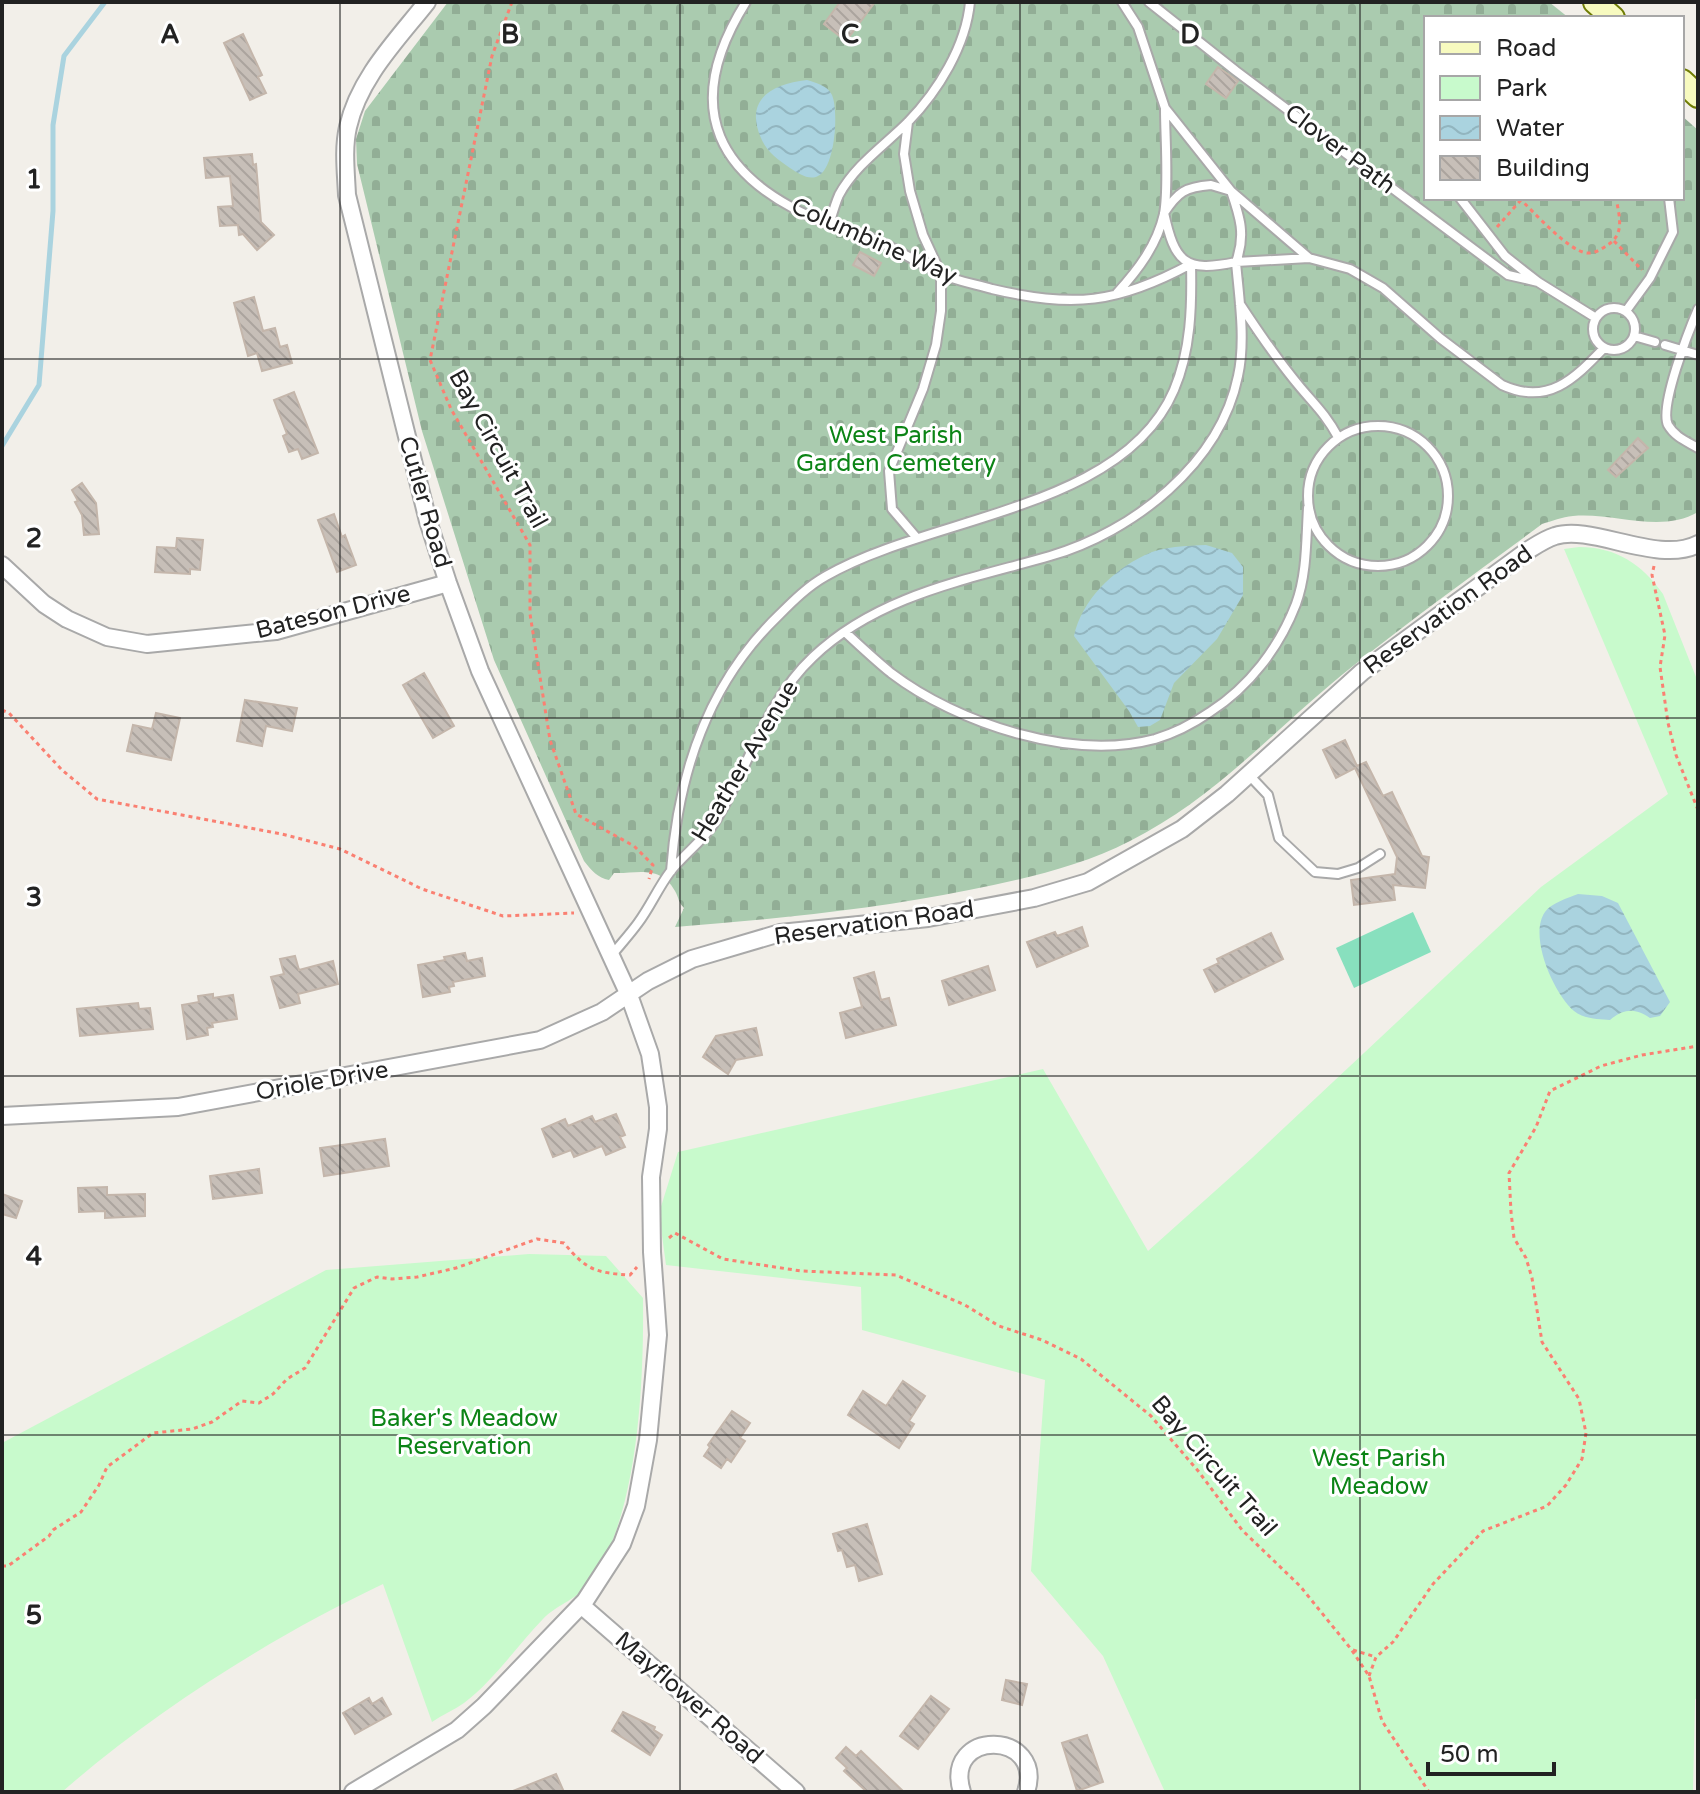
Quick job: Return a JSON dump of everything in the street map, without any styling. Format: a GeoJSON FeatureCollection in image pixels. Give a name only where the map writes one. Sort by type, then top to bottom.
{"type":"FeatureCollection","features":[{"type":"Feature","properties":{"kind":"main road"},"geometry":{"type":"LineString","coordinates":[[1595,2],[1611,16]]}},
{"type":"Feature","properties":{"kind":"street","name":"Cutler Road"},"geometry":{"type":"LineString","coordinates":[[427,2],[373,70],[357,99],[348,128],[345,158],[347,195],[428,521],[448,583],[480,671],[629,995]]}},
{"type":"Feature","properties":{"kind":"street","name":"Reservation Road"},"geometry":{"type":"LineString","coordinates":[[629,995],[648,981],[692,959],[780,933],[928,918],[1034,898],[1088,882],[1182,829],[1362,672],[1527,551],[1556,535],[1582,536],[1657,549],[1698,544]]}},
{"type":"Feature","properties":{"kind":"street","name":"Bateson Drive"},"geometry":{"type":"LineString","coordinates":[[2,565],[44,604],[67,619],[107,637],[147,644],[276,631],[448,583]]}},
{"type":"Feature","properties":{"kind":"street","name":"Oriole Drive"},"geometry":{"type":"LineString","coordinates":[[2,1116],[178,1107],[525,1043],[553,1035],[602,1012],[629,995]]}},
{"type":"Feature","properties":{"kind":"street"},"geometry":{"type":"LineString","coordinates":[[353,1792],[457,1730],[484,1706],[581,1605],[602,1578],[622,1544],[636,1506],[648,1440],[658,1335],[651,1177],[658,1107],[650,1054],[629,995]]}},
{"type":"Feature","properties":{"kind":"street","name":"Mayflower Road"},"geometry":{"type":"LineString","coordinates":[[581,1605],[796,1792]]}},
{"type":"Feature","properties":{"kind":"street"},"geometry":{"type":"LineString","coordinates":[[962,1792],[959,1777],[966,1757],[978,1748],[992,1744],[1008,1746],[1025,1762],[1029,1777],[1026,1792]]}},
{"type":"Feature","properties":{"kind":"lane","name":"Columbine Way"},"geometry":{"type":"LineString","coordinates":[[746,2],[716,61],[711,88],[713,116],[727,151],[747,176],[774,197],[829,225],[862,234],[905,253],[941,274],[1025,297],[1084,301],[1160,281],[1191,264]]}},
{"type":"Feature","properties":{"kind":"lane"},"geometry":{"type":"LineString","coordinates":[[829,225],[840,194],[858,170],[908,122],[943,76],[963,38],[970,2]]}},
{"type":"Feature","properties":{"kind":"lane"},"geometry":{"type":"LineString","coordinates":[[1122,2],[1138,27],[1165,108],[1164,213],[1171,245],[1183,259],[1200,267],[1309,258],[1350,269],[1383,288],[1440,338],[1502,385],[1525,393],[1549,391],[1580,372],[1604,348]]}},
{"type":"Feature","properties":{"kind":"lane","name":"Clover Path"},"geometry":{"type":"LineString","coordinates":[[1149,2],[1508,275],[1538,282]]}},
{"type":"Feature","properties":{"kind":"lane"},"geometry":{"type":"LineString","coordinates":[[1165,108],[1231,191],[1309,258]]}},
{"type":"Feature","properties":{"kind":"lane"},"geometry":{"type":"LineString","coordinates":[[908,122],[904,154],[910,191],[923,235],[941,274],[941,311],[936,345],[923,389],[889,471],[892,509],[916,537]]}},
{"type":"Feature","properties":{"kind":"lane"},"geometry":{"type":"LineString","coordinates":[[1115,294],[1138,270],[1152,246],[1164,213],[1176,195],[1188,189],[1211,185],[1231,191]]}},
{"type":"Feature","properties":{"kind":"lane"},"geometry":{"type":"LineString","coordinates":[[1231,191],[1242,221],[1242,243],[1236,262]]}},
{"type":"Feature","properties":{"kind":"lane"},"geometry":{"type":"LineString","coordinates":[[1462,200],[1505,256],[1538,282],[1596,318]]}},
{"type":"Feature","properties":{"kind":"lane"},"geometry":{"type":"LineString","coordinates":[[1626,311],[1650,278],[1673,232],[1669,200]]}},
{"type":"Feature","properties":{"kind":"lane","name":"Heather Avenue"},"geometry":{"type":"LineString","coordinates":[[671,871],[714,823],[762,726],[790,682],[814,656],[867,616],[946,584],[1054,555],[1090,541],[1157,502],[1202,454],[1219,428],[1239,373],[1240,303],[1236,262]]}},
{"type":"Feature","properties":{"kind":"lane","name":"Heather Avenue"},"geometry":{"type":"LineString","coordinates":[[671,871],[675,820],[696,743],[713,702],[741,657],[762,631],[795,599],[824,577],[916,537],[1041,498],[1084,480],[1116,460],[1143,437],[1168,401],[1185,356],[1190,322],[1191,264]]}},
{"type":"Feature","properties":{"kind":"lane"},"geometry":{"type":"LineString","coordinates":[[1240,303],[1300,388],[1323,411],[1338,437]]}},
{"type":"Feature","properties":{"kind":"lane"},"geometry":{"type":"LineString","coordinates":[[1613,307],[1626,311],[1635,322],[1634,336],[1625,347],[1604,348],[1593,331],[1596,318],[1613,307]]}},
{"type":"Feature","properties":{"kind":"lane"},"geometry":{"type":"LineString","coordinates":[[1698,309],[1667,395],[1666,422],[1676,435],[1698,448]]}},
{"type":"Feature","properties":{"kind":"lane"},"geometry":{"type":"LineString","coordinates":[[1634,336],[1655,342]]}},
{"type":"Feature","properties":{"kind":"lane"},"geometry":{"type":"LineString","coordinates":[[1665,345],[1698,355]]}},
{"type":"Feature","properties":{"kind":"lane"},"geometry":{"type":"LineString","coordinates":[[845,632],[904,681],[963,714],[1003,728],[1045,740],[1084,745],[1156,739],[1193,723],[1229,700],[1266,659],[1279,639],[1296,603],[1305,564],[1309,481],[1325,448],[1338,437],[1359,428],[1381,425],[1403,430],[1423,441],[1438,459],[1447,479],[1448,502],[1443,524],[1431,543],[1413,558],[1392,566],[1369,567],[1348,560],[1329,547],[1315,529],[1308,508]]}},
{"type":"Feature","properties":{"kind":"lane"},"geometry":{"type":"LineString","coordinates":[[1248,774],[1268,795],[1279,838],[1315,872],[1338,874],[1358,868],[1380,854]]}},
{"type":"Feature","properties":{"kind":"lane"},"geometry":{"type":"LineString","coordinates":[[610,956],[639,922],[671,871]]}},
{"type":"Feature","properties":{"kind":"path","name":"Bay Circuit Trail"},"geometry":{"type":"LineString","coordinates":[[512,2],[492,56],[430,360],[451,409],[530,545],[530,614],[550,740],[576,814],[634,846],[653,865],[649,879]]}},
{"type":"Feature","properties":{"kind":"path"},"geometry":{"type":"LineString","coordinates":[[1489,236],[1519,200]]}},
{"type":"Feature","properties":{"kind":"path"},"geometry":{"type":"LineString","coordinates":[[1521,200],[1569,245],[1586,254],[1599,251],[1614,241],[1620,231],[1616,200]]}},
{"type":"Feature","properties":{"kind":"path"},"geometry":{"type":"LineString","coordinates":[[1614,241],[1650,278]]}},
{"type":"Feature","properties":{"kind":"path"},"geometry":{"type":"LineString","coordinates":[[1657,549],[1652,575],[1665,635],[1660,667],[1666,711],[1676,755],[1698,810]]}},
{"type":"Feature","properties":{"kind":"path"},"geometry":{"type":"LineString","coordinates":[[2,710],[9,713],[62,770],[97,799],[282,834],[340,849],[422,889],[503,916],[590,912]]}},
{"type":"Feature","properties":{"kind":"path"},"geometry":{"type":"LineString","coordinates":[[1369,1676],[1376,1657],[1393,1642],[1433,1584],[1483,1531],[1547,1506],[1566,1485],[1582,1459],[1586,1433],[1579,1399],[1542,1342],[1532,1278],[1526,1258],[1514,1238],[1511,1212],[1509,1173],[1536,1127],[1550,1091],[1601,1066],[1656,1052],[1698,1046]]}},
{"type":"Feature","properties":{"kind":"path","name":"Bay Circuit Trail"},"geometry":{"type":"LineString","coordinates":[[652,1252],[675,1233],[723,1259],[801,1271],[896,1275],[965,1305],[999,1326],[1042,1340],[1081,1359],[1151,1416],[1199,1472],[1242,1530],[1300,1586],[1351,1649],[1369,1676],[1382,1721],[1429,1792]]}},
{"type":"Feature","properties":{"kind":"path"},"geometry":{"type":"LineString","coordinates":[[2,1566],[8,1566],[81,1512],[107,1467],[153,1433],[178,1432],[202,1426],[242,1401],[259,1403],[273,1394],[287,1379],[305,1368],[354,1288],[363,1283],[377,1277],[392,1279],[439,1273],[537,1239],[564,1243],[579,1261],[599,1273],[630,1275],[652,1252]]}},
{"type":"Feature","properties":{"kind":"path"},"geometry":{"type":"LineString","coordinates":[[1351,1649],[1376,1657]]}},
{"type":"Feature","properties":{"kind":"green space","name":"West Parish Garden Cemetery"},"geometry":{"type":"Polygon","coordinates":[[[448,2],[1549,2],[1566,16],[1424,16],[1424,200],[1684,200],[1684,118],[1698,130],[1698,512],[1668,521],[1588,516],[1542,524],[1353,666],[1220,782],[1162,823],[1111,850],[1031,877],[932,897],[822,913],[675,927],[684,908],[675,891],[662,877],[647,872],[614,873],[609,880],[598,875],[584,861],[494,660],[422,431],[357,164],[356,139],[365,111],[448,2]]]}},
{"type":"Feature","properties":{"kind":"green space","name":"West Parish Meadow"},"geometry":{"type":"Polygon","coordinates":[[[1564,549],[1605,550],[1627,559],[1655,583],[1663,594],[1698,682],[1698,1698],[1695,1699],[1693,1792],[1165,1792],[1103,1656],[1031,1571],[1045,1380],[862,1330],[861,1287],[666,1265],[659,1213],[678,1152],[1043,1069],[1148,1251],[1252,1158],[1541,887],[1668,794],[1564,549]]]}},
{"type":"Feature","properties":{"kind":"green space"},"geometry":{"type":"Polygon","coordinates":[[[1413,912],[1431,952],[1354,988],[1336,948],[1413,912]]]}},
{"type":"Feature","properties":{"kind":"green space","name":"Baker's Meadow Reservation"},"geometry":{"type":"Polygon","coordinates":[[[529,1254],[606,1256],[643,1298],[640,1406],[629,1484],[607,1554],[586,1588],[543,1619],[475,1694],[432,1722],[383,1584],[299,1627],[215,1678],[135,1733],[62,1792],[2,1792],[2,1443],[326,1270],[529,1254]]]}},
{"type":"Feature","properties":{"kind":"water"},"geometry":{"type":"Polygon","coordinates":[[[807,80],[830,92],[835,114],[834,139],[828,162],[824,171],[811,178],[790,168],[769,151],[761,138],[756,113],[764,96],[773,90],[807,80]]]}},
{"type":"Feature","properties":{"kind":"water"},"geometry":{"type":"Polygon","coordinates":[[[1206,545],[1232,553],[1243,567],[1243,595],[1217,639],[1174,683],[1160,720],[1150,726],[1138,727],[1074,636],[1078,623],[1091,599],[1121,569],[1159,550],[1206,545]]]}},
{"type":"Feature","properties":{"kind":"water"},"geometry":{"type":"Polygon","coordinates":[[[1578,894],[1602,896],[1618,903],[1670,1002],[1660,1016],[1650,1018],[1630,1011],[1610,1020],[1586,1017],[1566,1003],[1552,979],[1541,949],[1541,922],[1551,906],[1578,894]]]}},
{"type":"Feature","properties":{"kind":"building"},"geometry":{"type":"Polygon","coordinates":[[[840,2],[875,2],[846,41],[824,24],[840,2]]]}},
{"type":"Feature","properties":{"kind":"building"},"geometry":{"type":"Polygon","coordinates":[[[243,34],[262,75],[258,77],[266,93],[250,100],[224,43],[243,34]]]}},
{"type":"Feature","properties":{"kind":"building"},"geometry":{"type":"Polygon","coordinates":[[[1218,67],[1238,81],[1226,98],[1206,84],[1218,67]]]}},
{"type":"Feature","properties":{"kind":"building"},"geometry":{"type":"Polygon","coordinates":[[[252,154],[253,165],[256,164],[261,222],[274,235],[257,250],[243,234],[239,235],[238,225],[220,226],[218,207],[233,206],[230,176],[206,178],[204,158],[252,154]]]}},
{"type":"Feature","properties":{"kind":"building"},"geometry":{"type":"Polygon","coordinates":[[[860,252],[881,263],[874,276],[853,265],[860,252]]]}},
{"type":"Feature","properties":{"kind":"building"},"geometry":{"type":"Polygon","coordinates":[[[254,297],[263,331],[275,328],[280,347],[287,345],[292,363],[262,371],[257,353],[248,356],[234,303],[254,297]]]}},
{"type":"Feature","properties":{"kind":"building"},"geometry":{"type":"Polygon","coordinates":[[[294,392],[318,453],[302,459],[298,449],[289,452],[283,436],[287,434],[274,400],[294,392]]]}},
{"type":"Feature","properties":{"kind":"building"},"geometry":{"type":"Polygon","coordinates":[[[1638,438],[1648,448],[1616,477],[1608,470],[1638,438]]]}},
{"type":"Feature","properties":{"kind":"building"},"geometry":{"type":"Polygon","coordinates":[[[82,483],[96,503],[99,534],[84,535],[82,515],[72,490],[82,483]]]}},
{"type":"Feature","properties":{"kind":"building"},"geometry":{"type":"Polygon","coordinates":[[[334,514],[356,565],[337,572],[318,520],[334,514]]]}},
{"type":"Feature","properties":{"kind":"building"},"geometry":{"type":"Polygon","coordinates":[[[177,538],[203,540],[200,570],[190,569],[190,574],[155,572],[157,547],[176,548],[177,538]]]}},
{"type":"Feature","properties":{"kind":"building"},"geometry":{"type":"Polygon","coordinates":[[[424,673],[454,726],[433,738],[403,685],[424,673]]]}},
{"type":"Feature","properties":{"kind":"building"},"geometry":{"type":"Polygon","coordinates":[[[245,700],[297,708],[292,731],[266,726],[262,746],[237,741],[245,700]]]}},
{"type":"Feature","properties":{"kind":"building"},"geometry":{"type":"Polygon","coordinates":[[[156,713],[180,718],[171,760],[127,751],[133,725],[152,729],[156,713]]]}},
{"type":"Feature","properties":{"kind":"building"},"geometry":{"type":"Polygon","coordinates":[[[1345,740],[1357,766],[1366,762],[1383,796],[1392,792],[1422,856],[1429,857],[1425,888],[1393,885],[1395,900],[1354,905],[1351,880],[1395,874],[1397,857],[1355,768],[1336,778],[1323,750],[1345,740]]]}},
{"type":"Feature","properties":{"kind":"building"},"geometry":{"type":"Polygon","coordinates":[[[1082,927],[1088,946],[1037,967],[1027,942],[1082,927]]]}},
{"type":"Feature","properties":{"kind":"building"},"geometry":{"type":"Polygon","coordinates":[[[1271,933],[1283,959],[1215,992],[1204,970],[1219,963],[1217,959],[1271,933]]]}},
{"type":"Feature","properties":{"kind":"building"},"geometry":{"type":"Polygon","coordinates":[[[465,953],[467,961],[482,958],[485,976],[453,982],[450,992],[423,997],[418,965],[465,953]]]}},
{"type":"Feature","properties":{"kind":"building"},"geometry":{"type":"Polygon","coordinates":[[[295,956],[299,970],[333,961],[338,984],[298,994],[300,1003],[280,1008],[271,977],[284,974],[280,959],[295,956]]]}},
{"type":"Feature","properties":{"kind":"building"},"geometry":{"type":"Polygon","coordinates":[[[988,966],[995,990],[949,1005],[942,981],[988,966]]]}},
{"type":"Feature","properties":{"kind":"building"},"geometry":{"type":"Polygon","coordinates":[[[874,972],[881,1000],[889,998],[896,1025],[846,1038],[840,1013],[862,1007],[854,978],[874,972]]]}},
{"type":"Feature","properties":{"kind":"building"},"geometry":{"type":"Polygon","coordinates":[[[213,994],[213,998],[233,995],[237,1019],[212,1023],[213,1027],[207,1028],[208,1035],[187,1039],[182,1005],[199,1002],[198,996],[213,994]]]}},
{"type":"Feature","properties":{"kind":"building"},"geometry":{"type":"Polygon","coordinates":[[[138,1003],[139,1009],[150,1008],[153,1029],[80,1036],[77,1009],[138,1003]]]}},
{"type":"Feature","properties":{"kind":"building"},"geometry":{"type":"Polygon","coordinates":[[[756,1028],[762,1055],[736,1060],[728,1074],[703,1057],[716,1036],[756,1028]]]}},
{"type":"Feature","properties":{"kind":"building"},"geometry":{"type":"Polygon","coordinates":[[[616,1114],[625,1135],[620,1137],[625,1147],[606,1155],[602,1146],[574,1157],[571,1150],[553,1157],[542,1129],[565,1119],[568,1126],[592,1116],[595,1122],[616,1114]]]}},
{"type":"Feature","properties":{"kind":"building"},"geometry":{"type":"Polygon","coordinates":[[[385,1139],[389,1166],[324,1176],[320,1148],[385,1139]]]}},
{"type":"Feature","properties":{"kind":"building"},"geometry":{"type":"Polygon","coordinates":[[[259,1169],[262,1193],[213,1199],[210,1176],[259,1169]]]}},
{"type":"Feature","properties":{"kind":"building"},"geometry":{"type":"Polygon","coordinates":[[[107,1187],[107,1195],[145,1194],[145,1216],[105,1218],[105,1211],[79,1212],[78,1188],[107,1187]]]}},
{"type":"Feature","properties":{"kind":"building"},"geometry":{"type":"Polygon","coordinates":[[[2,1194],[22,1201],[16,1218],[2,1214],[2,1194]]]}},
{"type":"Feature","properties":{"kind":"building"},"geometry":{"type":"Polygon","coordinates":[[[903,1381],[925,1396],[909,1421],[914,1424],[899,1448],[848,1415],[863,1391],[886,1406],[903,1381]]]}},
{"type":"Feature","properties":{"kind":"building"},"geometry":{"type":"Polygon","coordinates":[[[732,1411],[750,1423],[740,1438],[745,1441],[731,1462],[727,1459],[721,1468],[704,1456],[710,1447],[708,1445],[732,1411]]]}},
{"type":"Feature","properties":{"kind":"building"},"geometry":{"type":"Polygon","coordinates":[[[867,1524],[882,1574],[859,1581],[855,1565],[847,1567],[833,1534],[867,1524]]]}},
{"type":"Feature","properties":{"kind":"building"},"geometry":{"type":"Polygon","coordinates":[[[1006,1680],[1027,1684],[1022,1705],[1002,1700],[1006,1680]]]}},
{"type":"Feature","properties":{"kind":"building"},"geometry":{"type":"Polygon","coordinates":[[[931,1696],[949,1709],[918,1749],[900,1736],[931,1696]]]}},
{"type":"Feature","properties":{"kind":"building"},"geometry":{"type":"Polygon","coordinates":[[[369,1698],[372,1704],[382,1698],[391,1714],[355,1734],[343,1713],[369,1698]]]}},
{"type":"Feature","properties":{"kind":"building"},"geometry":{"type":"Polygon","coordinates":[[[623,1712],[655,1727],[654,1730],[662,1735],[650,1755],[612,1731],[623,1712]]]}},
{"type":"Feature","properties":{"kind":"building"},"geometry":{"type":"Polygon","coordinates":[[[1087,1735],[1103,1782],[1077,1791],[1062,1743],[1087,1735]]]}},
{"type":"Feature","properties":{"kind":"building"},"geometry":{"type":"Polygon","coordinates":[[[846,1747],[856,1756],[861,1751],[904,1792],[867,1792],[844,1771],[847,1768],[836,1758],[846,1747]]]}},
{"type":"Feature","properties":{"kind":"building"},"geometry":{"type":"Polygon","coordinates":[[[556,1774],[564,1792],[513,1792],[513,1791],[556,1774]]]}},
{"type":"Feature","properties":{"kind":"waterway"},"geometry":{"type":"LineString","coordinates":[[2,446],[39,385],[53,211],[53,125],[64,56],[105,2]]}}]}
